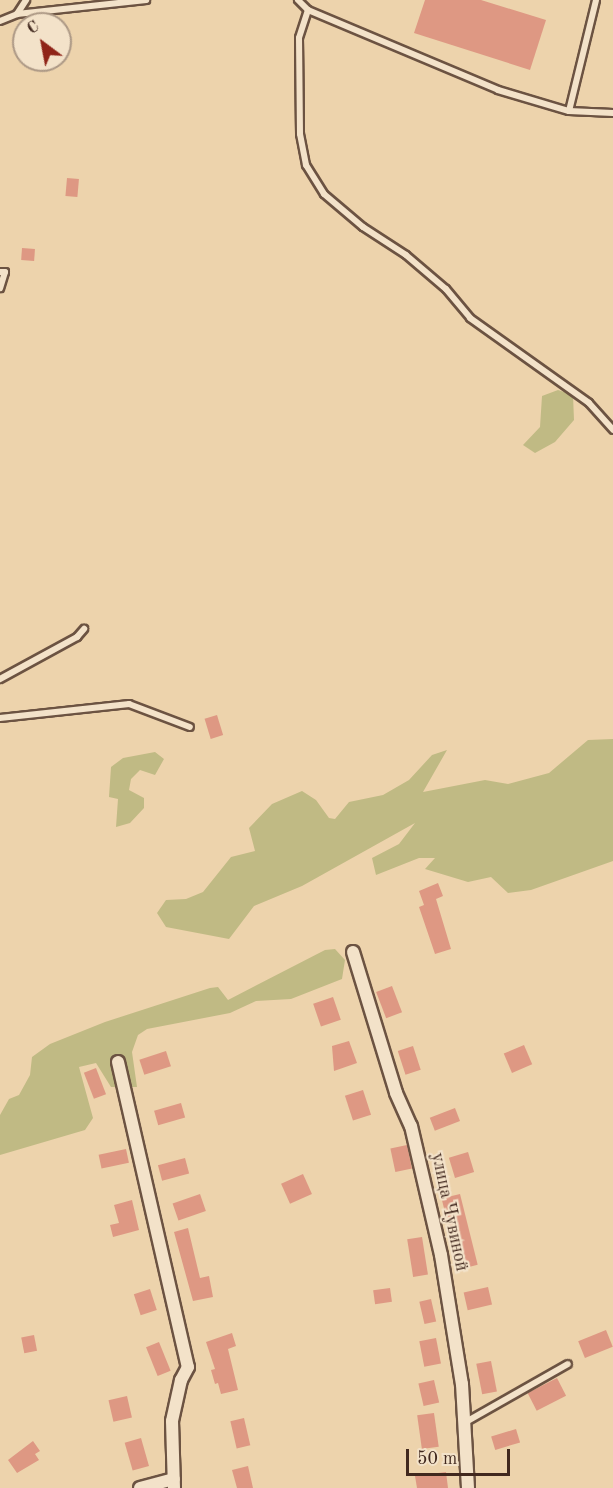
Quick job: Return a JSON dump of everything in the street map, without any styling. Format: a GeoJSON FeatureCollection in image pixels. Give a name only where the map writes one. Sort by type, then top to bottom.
{"type":"FeatureCollection","features":[{"type":"Feature","properties":{"kind":"street","name":"улица Чувиной"},"geometry":{"type":"LineString","coordinates":[[353,952],[396,1093],[411,1126],[441,1254],[466,1422],[468,1488]]}},
{"type":"Feature","properties":{"kind":"street"},"geometry":{"type":"LineString","coordinates":[[118,1062],[188,1367],[181,1380],[172,1421],[174,1484],[140,1488]]}},
{"type":"Feature","properties":{"kind":"lane"},"geometry":{"type":"LineString","coordinates":[[35,12],[146,0]]}},
{"type":"Feature","properties":{"kind":"lane"},"geometry":{"type":"LineString","coordinates":[[298,0],[308,10],[498,90],[568,111],[613,113]]}},
{"type":"Feature","properties":{"kind":"lane"},"geometry":{"type":"LineString","coordinates":[[568,111],[596,0]]}},
{"type":"Feature","properties":{"kind":"lane"},"geometry":{"type":"LineString","coordinates":[[308,10],[299,38],[300,134],[306,165],[324,194],[363,227],[414,262],[446,289],[470,318],[588,403],[613,430]]}},
{"type":"Feature","properties":{"kind":"lane"},"geometry":{"type":"LineString","coordinates":[[0,272],[5,272],[0,288]]}},
{"type":"Feature","properties":{"kind":"lane"},"geometry":{"type":"LineString","coordinates":[[0,679],[77,637],[84,629]]}},
{"type":"Feature","properties":{"kind":"lane"},"geometry":{"type":"LineString","coordinates":[[0,718],[129,704],[190,727]]}},
{"type":"Feature","properties":{"kind":"lane"},"geometry":{"type":"LineString","coordinates":[[466,1422],[568,1364]]}},
{"type":"Feature","properties":{"kind":"shaded area"},"geometry":{"type":"Polygon","coordinates":[[[558,390],[573,395],[574,420],[555,442],[535,453],[523,445],[540,427],[542,396],[558,390]]]}},
{"type":"Feature","properties":{"kind":"shaded area"},"geometry":{"type":"Polygon","coordinates":[[[613,739],[613,861],[531,890],[508,893],[491,877],[468,882],[425,869],[435,858],[419,858],[376,875],[372,858],[399,844],[415,823],[302,886],[254,906],[229,939],[166,927],[157,913],[166,900],[186,899],[203,892],[231,857],[255,851],[249,828],[272,804],[302,791],[316,800],[329,818],[335,819],[349,802],[383,795],[409,780],[432,755],[447,750],[423,792],[485,780],[508,784],[549,773],[588,740],[613,739]]]}},
{"type":"Feature","properties":{"kind":"shaded area"},"geometry":{"type":"Polygon","coordinates":[[[155,752],[164,759],[155,775],[140,770],[131,779],[129,790],[144,798],[144,808],[130,823],[116,827],[118,799],[109,797],[111,767],[123,758],[155,752]]]}},
{"type":"Feature","properties":{"kind":"shaded area"},"geometry":{"type":"Polygon","coordinates":[[[335,949],[345,960],[342,979],[291,999],[256,1001],[230,1013],[147,1029],[138,1035],[132,1052],[137,1087],[111,1087],[96,1063],[79,1067],[93,1118],[85,1130],[0,1155],[0,1115],[9,1099],[19,1095],[30,1075],[32,1057],[50,1044],[105,1022],[210,988],[218,987],[228,1000],[325,950],[335,949]]]}},
{"type":"Feature","properties":{"kind":"building"},"geometry":{"type":"Polygon","coordinates":[[[425,0],[481,0],[546,20],[530,70],[414,33],[425,0]]]}},
{"type":"Feature","properties":{"kind":"building"},"geometry":{"type":"Polygon","coordinates":[[[67,178],[79,179],[77,197],[65,196],[67,178]]]}},
{"type":"Feature","properties":{"kind":"building"},"geometry":{"type":"Polygon","coordinates":[[[22,248],[35,249],[34,261],[21,260],[22,248]]]}},
{"type":"Feature","properties":{"kind":"building"},"geometry":{"type":"Polygon","coordinates":[[[217,715],[223,735],[211,739],[205,719],[217,715]]]}},
{"type":"Feature","properties":{"kind":"building"},"geometry":{"type":"Polygon","coordinates":[[[438,883],[443,896],[436,899],[451,949],[435,954],[419,907],[424,905],[419,891],[438,883]]]}},
{"type":"Feature","properties":{"kind":"building"},"geometry":{"type":"Polygon","coordinates":[[[392,986],[402,1012],[386,1018],[376,992],[392,986]]]}},
{"type":"Feature","properties":{"kind":"building"},"geometry":{"type":"Polygon","coordinates":[[[333,997],[341,1020],[321,1027],[313,1004],[333,997]]]}},
{"type":"Feature","properties":{"kind":"building"},"geometry":{"type":"Polygon","coordinates":[[[349,1041],[357,1063],[334,1071],[332,1046],[349,1041]]]}},
{"type":"Feature","properties":{"kind":"building"},"geometry":{"type":"Polygon","coordinates":[[[524,1045],[532,1064],[512,1073],[504,1054],[524,1045]]]}},
{"type":"Feature","properties":{"kind":"building"},"geometry":{"type":"Polygon","coordinates":[[[413,1046],[421,1070],[406,1075],[398,1051],[413,1046]]]}},
{"type":"Feature","properties":{"kind":"building"},"geometry":{"type":"Polygon","coordinates":[[[166,1051],[171,1066],[144,1075],[139,1060],[166,1051]]]}},
{"type":"Feature","properties":{"kind":"building"},"geometry":{"type":"Polygon","coordinates":[[[96,1068],[106,1094],[94,1099],[84,1073],[96,1068]]]}},
{"type":"Feature","properties":{"kind":"building"},"geometry":{"type":"Polygon","coordinates":[[[363,1090],[371,1115],[353,1121],[345,1096],[363,1090]]]}},
{"type":"Feature","properties":{"kind":"building"},"geometry":{"type":"Polygon","coordinates":[[[181,1103],[185,1117],[158,1125],[154,1111],[181,1103]]]}},
{"type":"Feature","properties":{"kind":"building"},"geometry":{"type":"Polygon","coordinates":[[[455,1108],[460,1121],[435,1131],[430,1118],[455,1108]]]}},
{"type":"Feature","properties":{"kind":"building"},"geometry":{"type":"Polygon","coordinates":[[[407,1145],[412,1168],[395,1172],[390,1149],[407,1145]]]}},
{"type":"Feature","properties":{"kind":"building"},"geometry":{"type":"Polygon","coordinates":[[[126,1149],[129,1163],[102,1169],[99,1155],[126,1149]]]}},
{"type":"Feature","properties":{"kind":"building"},"geometry":{"type":"Polygon","coordinates":[[[468,1152],[474,1172],[455,1178],[449,1158],[468,1152]]]}},
{"type":"Feature","properties":{"kind":"building"},"geometry":{"type":"Polygon","coordinates":[[[185,1158],[189,1173],[162,1181],[158,1165],[185,1158]]]}},
{"type":"Feature","properties":{"kind":"building"},"geometry":{"type":"Polygon","coordinates":[[[303,1174],[312,1194],[290,1204],[281,1184],[303,1174]]]}},
{"type":"Feature","properties":{"kind":"building"},"geometry":{"type":"Polygon","coordinates":[[[200,1194],[206,1211],[178,1220],[173,1203],[200,1194]]]}},
{"type":"Feature","properties":{"kind":"building"},"geometry":{"type":"Polygon","coordinates":[[[460,1194],[478,1265],[459,1269],[442,1199],[460,1194]]]}},
{"type":"Feature","properties":{"kind":"building"},"geometry":{"type":"Polygon","coordinates":[[[132,1200],[139,1230],[113,1237],[110,1225],[119,1223],[114,1205],[132,1200]]]}},
{"type":"Feature","properties":{"kind":"building"},"geometry":{"type":"Polygon","coordinates":[[[188,1228],[200,1278],[209,1276],[213,1297],[193,1301],[174,1232],[188,1228]]]}},
{"type":"Feature","properties":{"kind":"building"},"geometry":{"type":"Polygon","coordinates":[[[422,1237],[428,1275],[413,1277],[407,1239],[422,1237]]]}},
{"type":"Feature","properties":{"kind":"building"},"geometry":{"type":"Polygon","coordinates":[[[488,1287],[492,1305],[468,1310],[464,1293],[488,1287]]]}},
{"type":"Feature","properties":{"kind":"building"},"geometry":{"type":"Polygon","coordinates":[[[390,1288],[392,1302],[375,1304],[373,1290],[390,1288]]]}},
{"type":"Feature","properties":{"kind":"building"},"geometry":{"type":"Polygon","coordinates":[[[150,1289],[157,1310],[141,1315],[134,1294],[150,1289]]]}},
{"type":"Feature","properties":{"kind":"building"},"geometry":{"type":"Polygon","coordinates":[[[431,1299],[436,1321],[424,1324],[419,1302],[431,1299]]]}},
{"type":"Feature","properties":{"kind":"building"},"geometry":{"type":"Polygon","coordinates":[[[606,1330],[613,1347],[585,1358],[578,1341],[606,1330]]]}},
{"type":"Feature","properties":{"kind":"building"},"geometry":{"type":"Polygon","coordinates":[[[232,1333],[236,1346],[228,1349],[238,1390],[221,1394],[218,1383],[215,1384],[211,1370],[215,1369],[206,1342],[232,1333]]]}},
{"type":"Feature","properties":{"kind":"building"},"geometry":{"type":"Polygon","coordinates":[[[34,1335],[37,1351],[24,1353],[21,1337],[34,1335]]]}},
{"type":"Feature","properties":{"kind":"building"},"geometry":{"type":"Polygon","coordinates":[[[436,1338],[441,1364],[424,1367],[419,1341],[436,1338]]]}},
{"type":"Feature","properties":{"kind":"building"},"geometry":{"type":"Polygon","coordinates":[[[159,1342],[171,1371],[158,1376],[146,1347],[159,1342]]]}},
{"type":"Feature","properties":{"kind":"building"},"geometry":{"type":"Polygon","coordinates":[[[491,1361],[497,1391],[482,1394],[476,1364],[491,1361]]]}},
{"type":"Feature","properties":{"kind":"building"},"geometry":{"type":"Polygon","coordinates":[[[557,1378],[566,1396],[537,1411],[528,1393],[557,1378]]]}},
{"type":"Feature","properties":{"kind":"building"},"geometry":{"type":"Polygon","coordinates":[[[434,1380],[439,1402],[424,1406],[418,1384],[434,1380]]]}},
{"type":"Feature","properties":{"kind":"building"},"geometry":{"type":"Polygon","coordinates":[[[127,1396],[132,1417],[113,1422],[108,1400],[127,1396]]]}},
{"type":"Feature","properties":{"kind":"building"},"geometry":{"type":"Polygon","coordinates":[[[434,1413],[439,1447],[422,1449],[417,1415],[434,1413]]]}},
{"type":"Feature","properties":{"kind":"building"},"geometry":{"type":"Polygon","coordinates":[[[244,1418],[250,1445],[237,1448],[230,1421],[244,1418]]]}},
{"type":"Feature","properties":{"kind":"building"},"geometry":{"type":"Polygon","coordinates":[[[516,1429],[520,1442],[495,1450],[491,1437],[516,1429]]]}},
{"type":"Feature","properties":{"kind":"building"},"geometry":{"type":"Polygon","coordinates":[[[141,1438],[149,1466],[133,1471],[125,1443],[141,1438]]]}},
{"type":"Feature","properties":{"kind":"building"},"geometry":{"type":"Polygon","coordinates":[[[33,1441],[40,1451],[35,1454],[39,1460],[17,1473],[8,1460],[33,1441]]]}},
{"type":"Feature","properties":{"kind":"building"},"geometry":{"type":"Polygon","coordinates":[[[248,1466],[253,1488],[237,1488],[232,1470],[248,1466]]]}},
{"type":"Feature","properties":{"kind":"building"},"geometry":{"type":"Polygon","coordinates":[[[446,1472],[448,1488],[417,1488],[415,1476],[446,1472]]]}}]}
